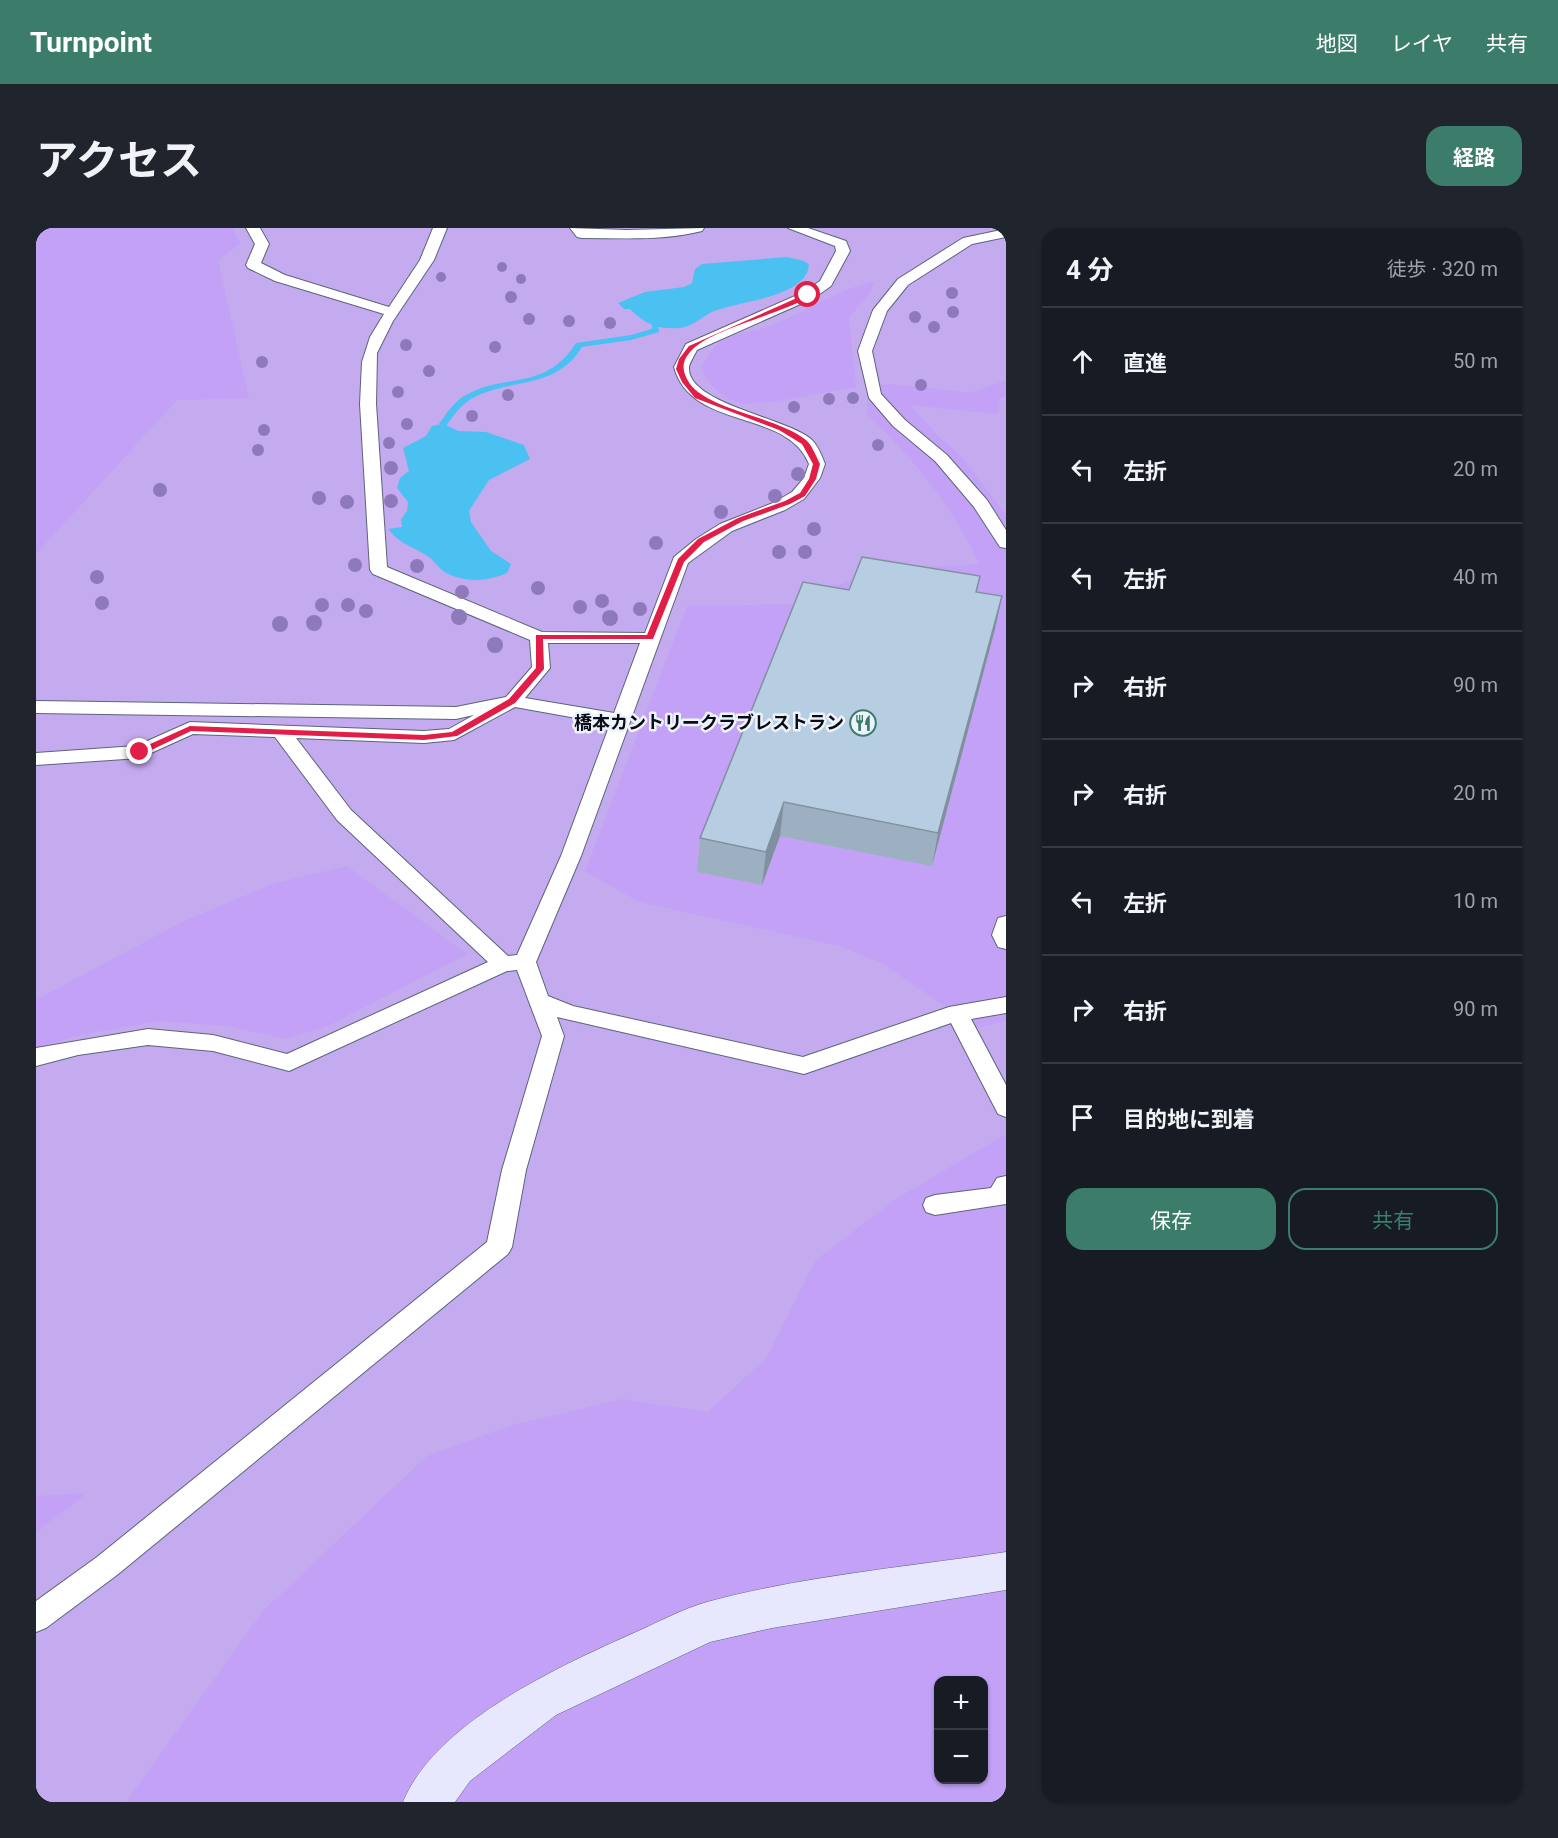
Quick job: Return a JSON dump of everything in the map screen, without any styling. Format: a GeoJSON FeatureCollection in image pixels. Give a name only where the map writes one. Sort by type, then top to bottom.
{"type":"FeatureCollection","features":[{"type":"Feature","properties":{"kind":"street"},"geometry":{"type":"LineString","coordinates":[[426,1802],[454,1765],[540,1700],[606,1667],[705,1623],[772,1608],[1006,1570]]}},
{"type":"Feature","properties":{"kind":"lane"},"geometry":{"type":"LineString","coordinates":[[253,228],[262,244],[253,266],[280,278],[391,312]]}},
{"type":"Feature","properties":{"kind":"lane"},"geometry":{"type":"LineString","coordinates":[[440,228],[437,243],[391,312],[369,355],[371,379],[368,404],[379,570],[539,637],[650,638]]}},
{"type":"Feature","properties":{"kind":"lane"},"geometry":{"type":"LineString","coordinates":[[577,228],[582,234],[628,236],[654,235],[697,228]]}},
{"type":"Feature","properties":{"kind":"lane"},"geometry":{"type":"LineString","coordinates":[[36,1058],[66,1049],[148,1037],[213,1043],[289,1064],[514,963],[571,856],[680,561],[701,540],[741,520],[788,503],[802,494],[813,479],[817,464],[805,442],[782,428],[697,396],[685,382],[679,369],[682,359],[691,347],[799,300],[826,283],[843,251],[841,244],[795,228]]}},
{"type":"Feature","properties":{"kind":"lane"},"geometry":{"type":"LineString","coordinates":[[1006,233],[968,241],[903,282],[880,310],[865,351],[874,394],[899,423],[940,458],[981,504],[1006,543]]}},
{"type":"Feature","properties":{"kind":"lane"},"geometry":{"type":"LineString","coordinates":[[36,759],[140,752],[190,728],[283,734],[424,737],[454,734],[512,701],[540,669],[539,637]]}},
{"type":"Feature","properties":{"kind":"lane"},"geometry":{"type":"LineString","coordinates":[[36,707],[456,713],[512,701],[621,720]]}},
{"type":"Feature","properties":{"kind":"lane"},"geometry":{"type":"LineString","coordinates":[[36,1618],[107,1566],[499,1247],[514,1170],[553,1036],[539,1001],[514,963],[344,815],[283,734]]}},
{"type":"Feature","properties":{"kind":"lane"},"geometry":{"type":"LineString","coordinates":[[1006,923],[1003,935],[1006,942]]}},
{"type":"Feature","properties":{"kind":"lane"},"geometry":{"type":"LineString","coordinates":[[539,1001],[568,1013],[804,1066],[957,1013],[1006,1005]]}},
{"type":"Feature","properties":{"kind":"lane"},"geometry":{"type":"LineString","coordinates":[[957,1013],[1006,1108]]}},
{"type":"Feature","properties":{"kind":"lane"},"geometry":{"type":"LineString","coordinates":[[935,1205],[998,1197],[1006,1185]]}},
{"type":"Feature","properties":{"kind":"shaded area"},"geometry":{"type":"Polygon","coordinates":[[[36,228],[1006,228],[1006,1538],[394,1802],[36,1802],[36,228]]]}},
{"type":"Feature","properties":{"kind":"shaded area"},"geometry":{"type":"Polygon","coordinates":[[[36,228],[232,228],[240,243],[218,261],[249,398],[177,400],[36,554],[36,228]]]}},
{"type":"Feature","properties":{"kind":"shaded area"},"geometry":{"type":"Polygon","coordinates":[[[875,281],[867,297],[849,317],[856,387],[776,401],[746,403],[737,402],[720,393],[705,374],[702,368],[708,355],[718,343],[778,323],[846,290],[875,281]]]}},
{"type":"Feature","properties":{"kind":"shaded area"},"geometry":{"type":"Polygon","coordinates":[[[1006,380],[1006,396],[1000,398],[998,414],[910,405],[937,435],[963,458],[1006,515],[1006,1021],[976,1028],[882,963],[839,946],[639,902],[585,871],[687,606],[816,604],[813,588],[838,585],[878,570],[980,564],[957,523],[931,484],[901,448],[867,415],[867,386],[892,384],[970,393],[1006,380]]]}},
{"type":"Feature","properties":{"kind":"shaded area"},"geometry":{"type":"Polygon","coordinates":[[[347,866],[467,954],[330,1025],[287,1039],[225,1026],[160,1021],[84,1034],[36,1048],[36,1000],[184,921],[273,884],[347,866]]]}},
{"type":"Feature","properties":{"kind":"shaded area"},"geometry":{"type":"Polygon","coordinates":[[[1006,1134],[1006,1802],[126,1802],[263,1611],[427,1456],[513,1425],[622,1399],[708,1412],[767,1357],[816,1260],[896,1199],[1006,1134]]]}},
{"type":"Feature","properties":{"kind":"shaded area"},"geometry":{"type":"Polygon","coordinates":[[[87,1493],[36,1532],[36,1496],[87,1493]]]}},
{"type":"Feature","properties":{"kind":"water"},"geometry":{"type":"Polygon","coordinates":[[[787,257],[804,261],[809,265],[805,276],[797,284],[771,296],[717,310],[685,327],[665,328],[652,325],[618,303],[645,292],[684,287],[692,283],[695,269],[702,264],[787,257]]]}},
{"type":"Feature","properties":{"kind":"water"},"geometry":{"type":"Polygon","coordinates":[[[443,424],[459,431],[486,432],[524,445],[530,459],[489,480],[469,511],[471,522],[491,551],[511,564],[507,573],[475,580],[458,578],[443,571],[428,557],[402,542],[388,529],[402,527],[401,519],[407,511],[408,502],[397,488],[400,478],[409,471],[403,448],[426,436],[432,426],[443,424]]]}},
{"type":"Feature","properties":{"kind":"building"},"geometry":{"type":"Polygon","coordinates":[[[862,557],[980,576],[976,592],[1002,596],[938,833],[784,802],[766,852],[700,838],[803,582],[849,590],[862,557]]]}},
{"type":"Feature","properties":{"kind":"waterway"},"geometry":{"type":"LineString","coordinates":[[443,424],[456,407],[468,397],[547,374],[571,358],[579,345],[641,336],[656,330],[655,326]]}},
{"type":"Feature","properties":{"kind":"place","name":"橋本カントリークラブレストラン"},"geometry":{"type":"Point","coordinates":[863,723]}},
{"type":"Feature","properties":{"kind":"route"},"geometry":{"type":"LineString","coordinates":[[140,752],[190,728],[283,734],[424,737],[454,734],[512,701],[540,669],[539,637],[650,638],[670,592],[680,561],[701,540],[741,520],[788,503],[802,494],[813,479],[817,464],[813,452],[805,442],[782,428],[697,396],[685,382],[679,369],[682,359],[691,347],[708,338],[808,295]]}}]}
